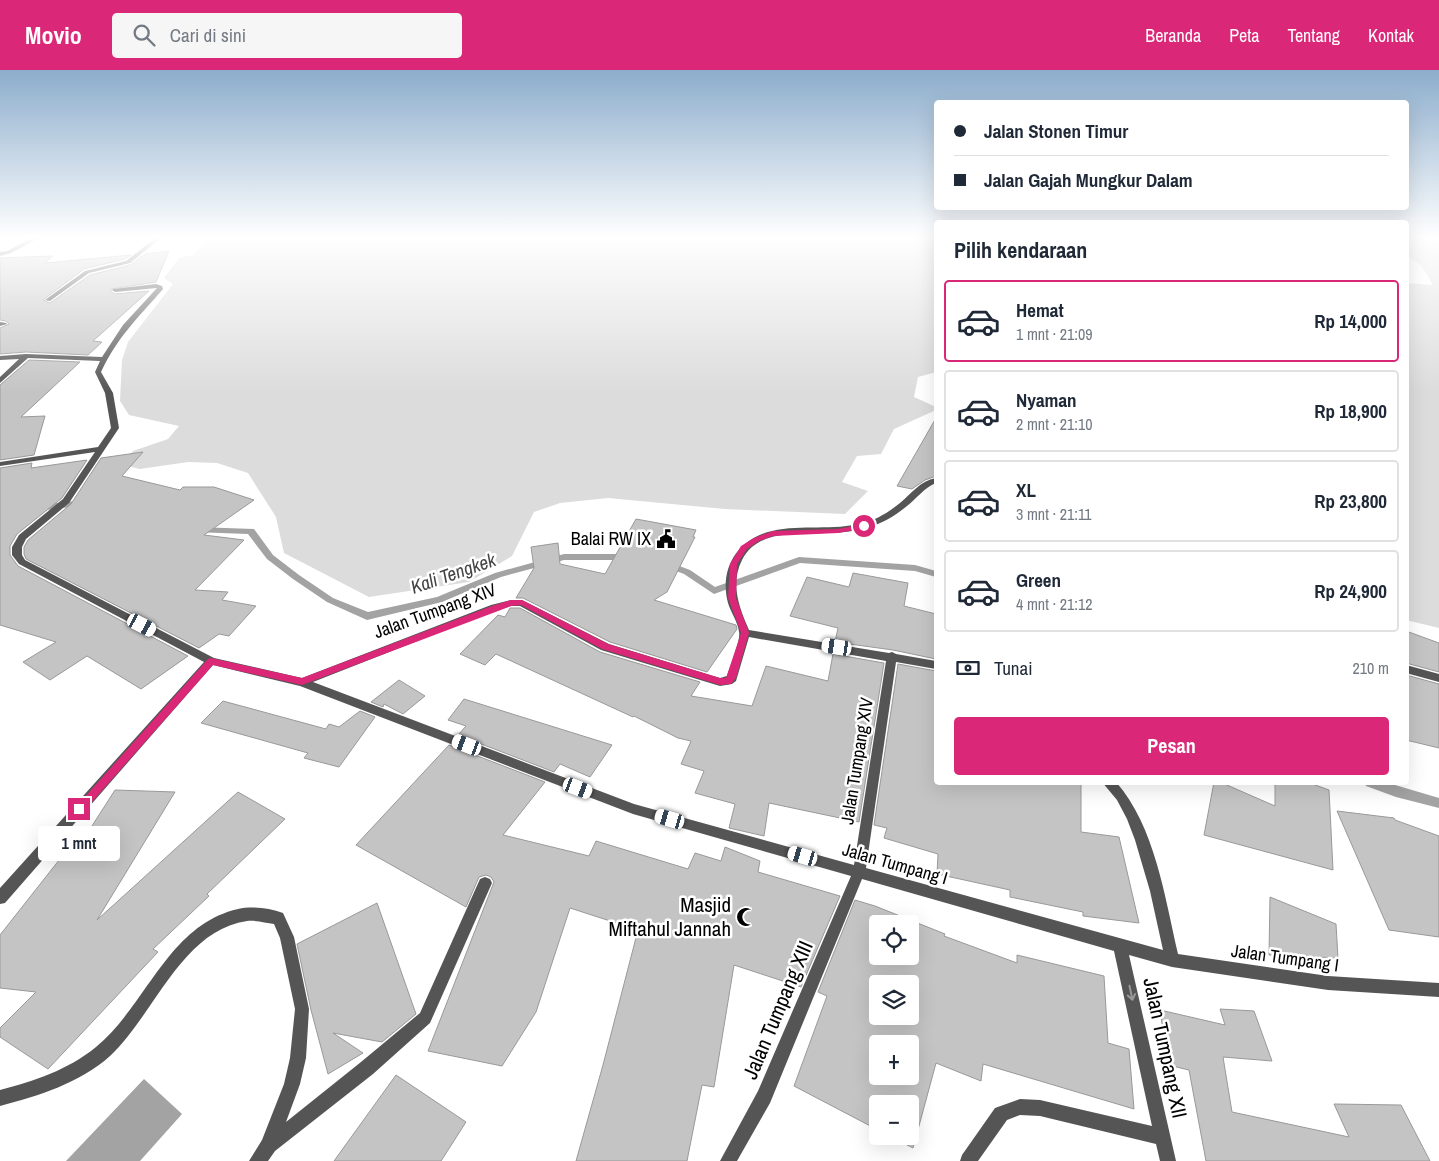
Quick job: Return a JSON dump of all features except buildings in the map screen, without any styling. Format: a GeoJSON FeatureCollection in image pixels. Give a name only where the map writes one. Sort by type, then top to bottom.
{"type":"FeatureCollection","features":[{"type":"Feature","properties":{"kind":"street"},"geometry":{"type":"LineString","coordinates":[[48,300],[62,290]]}},
{"type":"Feature","properties":{"kind":"street"},"geometry":{"type":"LineString","coordinates":[[0,358],[26,356],[103,359],[126,323],[159,290]]}},
{"type":"Feature","properties":{"kind":"street"},"geometry":{"type":"LineString","coordinates":[[0,381],[26,356]]}},
{"type":"Feature","properties":{"kind":"street","name":"Jalan Tumpang I"},"geometry":{"type":"LineString","coordinates":[[103,359],[98,372],[109,393],[115,428],[66,501],[22,537],[17,548],[17,555],[22,562],[211,661],[302,682],[633,809],[1172,960],[1328,983],[1439,990]]}},
{"type":"Feature","properties":{"kind":"street"},"geometry":{"type":"LineString","coordinates":[[0,464],[101,449]]}},
{"type":"Feature","properties":{"kind":"street"},"geometry":{"type":"LineString","coordinates":[[934,481],[918,488],[903,505],[879,521],[838,531],[773,533],[756,539],[744,548],[733,564],[732,598],[745,633],[892,656],[934,665]]}},
{"type":"Feature","properties":{"kind":"street","name":"Jalan Tumpang XIV"},"geometry":{"type":"LineString","coordinates":[[302,682],[511,603],[522,603],[605,647],[720,682],[728,681],[732,678],[745,633]]}},
{"type":"Feature","properties":{"kind":"street","name":"Jalan Tumpang XIV"},"geometry":{"type":"LineString","coordinates":[[860,872],[892,656]]}},
{"type":"Feature","properties":{"kind":"street"},"geometry":{"type":"LineString","coordinates":[[0,898],[211,661]]}},
{"type":"Feature","properties":{"kind":"street"},"geometry":{"type":"LineString","coordinates":[[1409,669],[1439,678]]}},
{"type":"Feature","properties":{"kind":"street"},"geometry":{"type":"LineString","coordinates":[[1111,785],[1117,790],[1141,835],[1172,960]]}},
{"type":"Feature","properties":{"kind":"street","name":"Jalan Tumpang XIII"},"geometry":{"type":"LineString","coordinates":[[728,1161],[764,1097],[860,872]]}},
{"type":"Feature","properties":{"kind":"street"},"geometry":{"type":"LineString","coordinates":[[256,1161],[268,1147],[367,1068],[425,1018],[485,883]]}},
{"type":"Feature","properties":{"kind":"street"},"geometry":{"type":"LineString","coordinates":[[0,1098],[34,1090],[80,1068],[114,1041],[189,943],[210,926],[235,916],[262,912],[278,918],[287,937],[302,1009],[298,1058],[292,1084],[268,1147]]}},
{"type":"Feature","properties":{"kind":"street","name":"Jalan Tumpang XII"},"geometry":{"type":"LineString","coordinates":[[1120,945],[1168,1161]]}},
{"type":"Feature","properties":{"kind":"street"},"geometry":{"type":"LineString","coordinates":[[968,1161],[1001,1114],[1020,1107],[1040,1108],[1163,1137]]}},
{"type":"Feature","properties":{"kind":"shaded area"},"geometry":{"type":"Polygon","coordinates":[[[168,290],[934,290],[934,373],[918,377],[914,397],[934,406],[934,411],[894,429],[881,454],[857,456],[842,482],[868,491],[845,514],[725,509],[608,498],[560,503],[534,512],[512,556],[469,582],[369,597],[284,553],[276,517],[248,473],[217,463],[188,462],[140,469],[123,465],[133,451],[168,439],[179,426],[129,415],[120,401],[122,360],[128,342],[168,290]]]}},
{"type":"Feature","properties":{"kind":"shaded area"},"geometry":{"type":"Polygon","coordinates":[[[1409,290],[1439,290],[1439,628],[1409,621],[1409,290]]]}},
{"type":"Feature","properties":{"kind":"shaded area"},"geometry":{"type":"Polygon","coordinates":[[[144,1079],[182,1114],[140,1161],[66,1161],[144,1079]]]}},
{"type":"Feature","properties":{"kind":"waterway","name":"Kali Tengkek"},"geometry":{"type":"LineString","coordinates":[[38,508],[84,503]]}},
{"type":"Feature","properties":{"kind":"waterway","name":"Kali Tengkek"},"geometry":{"type":"LineString","coordinates":[[196,530],[251,531],[270,557],[296,577],[330,600],[367,616],[439,600],[498,575],[564,557],[627,557]]}},
{"type":"Feature","properties":{"kind":"waterway","name":"Kali Tengkek"},"geometry":{"type":"LineString","coordinates":[[666,564],[687,572],[714,591],[799,560],[915,568],[934,573]]}},
{"type":"Feature","properties":{"kind":"waterway","name":"Kali Tengkek"},"geometry":{"type":"LineString","coordinates":[[1378,785],[1396,792],[1439,803]]}},
{"type":"Feature","properties":{"kind":"place","name":"Balai RW IX"},"geometry":{"type":"Point","coordinates":[666,539]}},
{"type":"Feature","properties":{"kind":"place","name":"Masjid Miftahul Jannah"},"geometry":{"type":"Point","coordinates":[746,917]}},
{"type":"Feature","properties":{"kind":"route"},"geometry":{"type":"LineString","coordinates":[[79,809],[211,661],[302,682],[494,608],[511,603],[522,603],[605,647],[720,682],[728,681],[732,678],[745,633],[732,598],[733,564],[744,548],[756,539],[773,533],[838,531],[864,526]]}}]}
